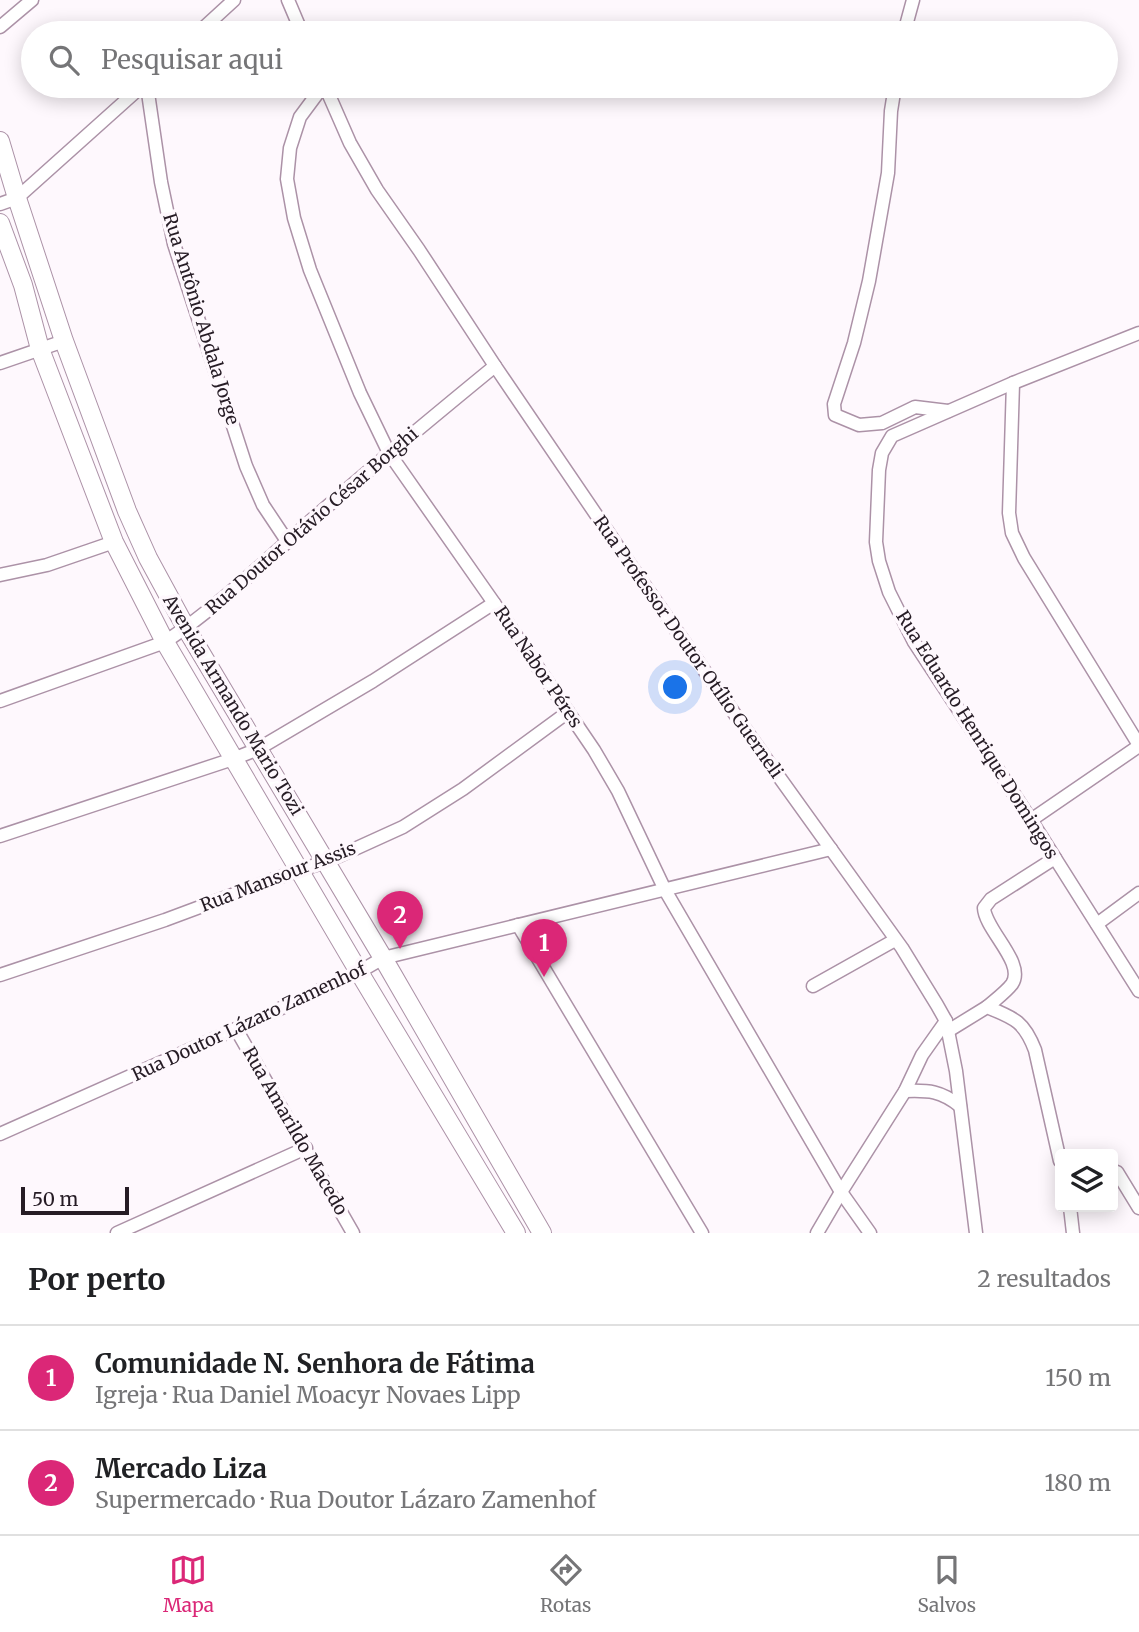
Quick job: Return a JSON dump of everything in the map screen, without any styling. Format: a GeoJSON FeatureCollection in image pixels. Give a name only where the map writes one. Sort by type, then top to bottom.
{"type":"FeatureCollection","features":[{"type":"Feature","properties":{"kind":"street"},"geometry":{"type":"LineString","coordinates":[[0,27],[32,0]]}},
{"type":"Feature","properties":{"kind":"street"},"geometry":{"type":"LineString","coordinates":[[211,21],[234,0]]}},
{"type":"Feature","properties":{"kind":"street"},"geometry":{"type":"LineString","coordinates":[[288,0],[297,21]]}},
{"type":"Feature","properties":{"kind":"street"},"geometry":{"type":"LineString","coordinates":[[907,21],[913,0]]}},
{"type":"Feature","properties":{"kind":"street"},"geometry":{"type":"LineString","coordinates":[[8,201],[130,98]]}},
{"type":"Feature","properties":{"kind":"street","name":"Rua Antônio Abdala Jorge"},"geometry":{"type":"LineString","coordinates":[[146,98],[174,244],[246,466],[263,505],[287,541]]}},
{"type":"Feature","properties":{"kind":"street","name":"Rua Nabor Péres"},"geometry":{"type":"LineString","coordinates":[[315,98],[300,117],[290,148],[287,179],[294,218],[310,270],[359,393],[389,453],[568,712],[618,791],[665,890],[841,1192],[870,1233]]}},
{"type":"Feature","properties":{"kind":"street","name":"Rua Professor Doutor Otílio Guerneli"},"geometry":{"type":"LineString","coordinates":[[329,98],[350,143],[377,190],[629,563],[902,948],[947,1026],[956,1072],[976,1233]]}},
{"type":"Feature","properties":{"kind":"street"},"geometry":{"type":"LineString","coordinates":[[893,98],[888,173],[871,267],[854,343],[834,404],[835,415],[859,425],[882,423],[915,407],[948,411]]}},
{"type":"Feature","properties":{"kind":"street","name":"Avenida Armando Mario Tozi"},"geometry":{"type":"LineString","coordinates":[[0,141],[8,201],[64,341],[127,511],[148,558],[186,628],[383,958],[542,1233]]}},
{"type":"Feature","properties":{"kind":"street","name":"Avenida Armando Mario Tozi"},"geometry":{"type":"LineString","coordinates":[[0,223],[23,285],[40,349],[114,542],[165,642],[516,1233]]}},
{"type":"Feature","properties":{"kind":"street","name":"Rua Eduardo Henrique Domingos"},"geometry":{"type":"LineString","coordinates":[[1139,333],[1013,383],[892,436],[882,453],[879,470],[876,542],[889,592],[914,642],[1139,990]]}},
{"type":"Feature","properties":{"kind":"street"},"geometry":{"type":"LineString","coordinates":[[0,363],[64,341]]}},
{"type":"Feature","properties":{"kind":"street","name":"Rua Doutor Otávio César Borghi"},"geometry":{"type":"LineString","coordinates":[[0,701],[165,642],[186,628],[389,453],[495,366]]}},
{"type":"Feature","properties":{"kind":"street"},"geometry":{"type":"LineString","coordinates":[[1013,383],[1009,513],[1012,533],[1024,558],[1139,745],[1031,820]]}},
{"type":"Feature","properties":{"kind":"street"},"geometry":{"type":"LineString","coordinates":[[0,575],[47,565],[114,542]]}},
{"type":"Feature","properties":{"kind":"street"},"geometry":{"type":"LineString","coordinates":[[0,836],[233,759],[258,748],[373,681],[494,603]]}},
{"type":"Feature","properties":{"kind":"street","name":"Rua Mansour Assis"},"geometry":{"type":"LineString","coordinates":[[0,975],[326,862],[413,820],[463,789],[568,712]]}},
{"type":"Feature","properties":{"kind":"street","name":"Rua Doutor Lázaro Zamenhof"},"geometry":{"type":"LineString","coordinates":[[0,1134],[236,1029],[359,972],[383,958],[831,849]]}},
{"type":"Feature","properties":{"kind":"street"},"geometry":{"type":"LineString","coordinates":[[817,1233],[905,1091],[922,1055],[947,1026],[987,1007],[1012,984],[1014,966],[987,920],[984,908],[992,899],[1055,858]]}},
{"type":"Feature","properties":{"kind":"street"},"geometry":{"type":"LineString","coordinates":[[1097,924],[1139,893]]}},
{"type":"Feature","properties":{"kind":"street"},"geometry":{"type":"LineString","coordinates":[[518,925],[702,1233]]}},
{"type":"Feature","properties":{"kind":"street"},"geometry":{"type":"LineString","coordinates":[[813,986],[895,940]]}},
{"type":"Feature","properties":{"kind":"street"},"geometry":{"type":"LineString","coordinates":[[987,1007],[1010,1017],[1023,1026],[1030,1036],[1044,1081],[1058,1149]]}},
{"type":"Feature","properties":{"kind":"street","name":"Rua Amarildo Macedo"},"geometry":{"type":"LineString","coordinates":[[236,1029],[354,1233]]}},
{"type":"Feature","properties":{"kind":"street"},"geometry":{"type":"LineString","coordinates":[[905,1091],[939,1093],[960,1106]]}},
{"type":"Feature","properties":{"kind":"street"},"geometry":{"type":"LineString","coordinates":[[117,1233],[306,1148]]}},
{"type":"Feature","properties":{"kind":"street"},"geometry":{"type":"LineString","coordinates":[[1118,1174],[1139,1208]]}},
{"type":"Feature","properties":{"kind":"street"},"geometry":{"type":"LineString","coordinates":[[1071,1212],[1073,1233]]}},
{"type":"Feature","properties":{"kind":"place","name":"Mercado Liza"},"geometry":{"type":"Point","coordinates":[400,949]}},
{"type":"Feature","properties":{"kind":"place","name":"Comunidade N. Senhora de Fátima"},"geometry":{"type":"Point","coordinates":[544,977]}}]}
